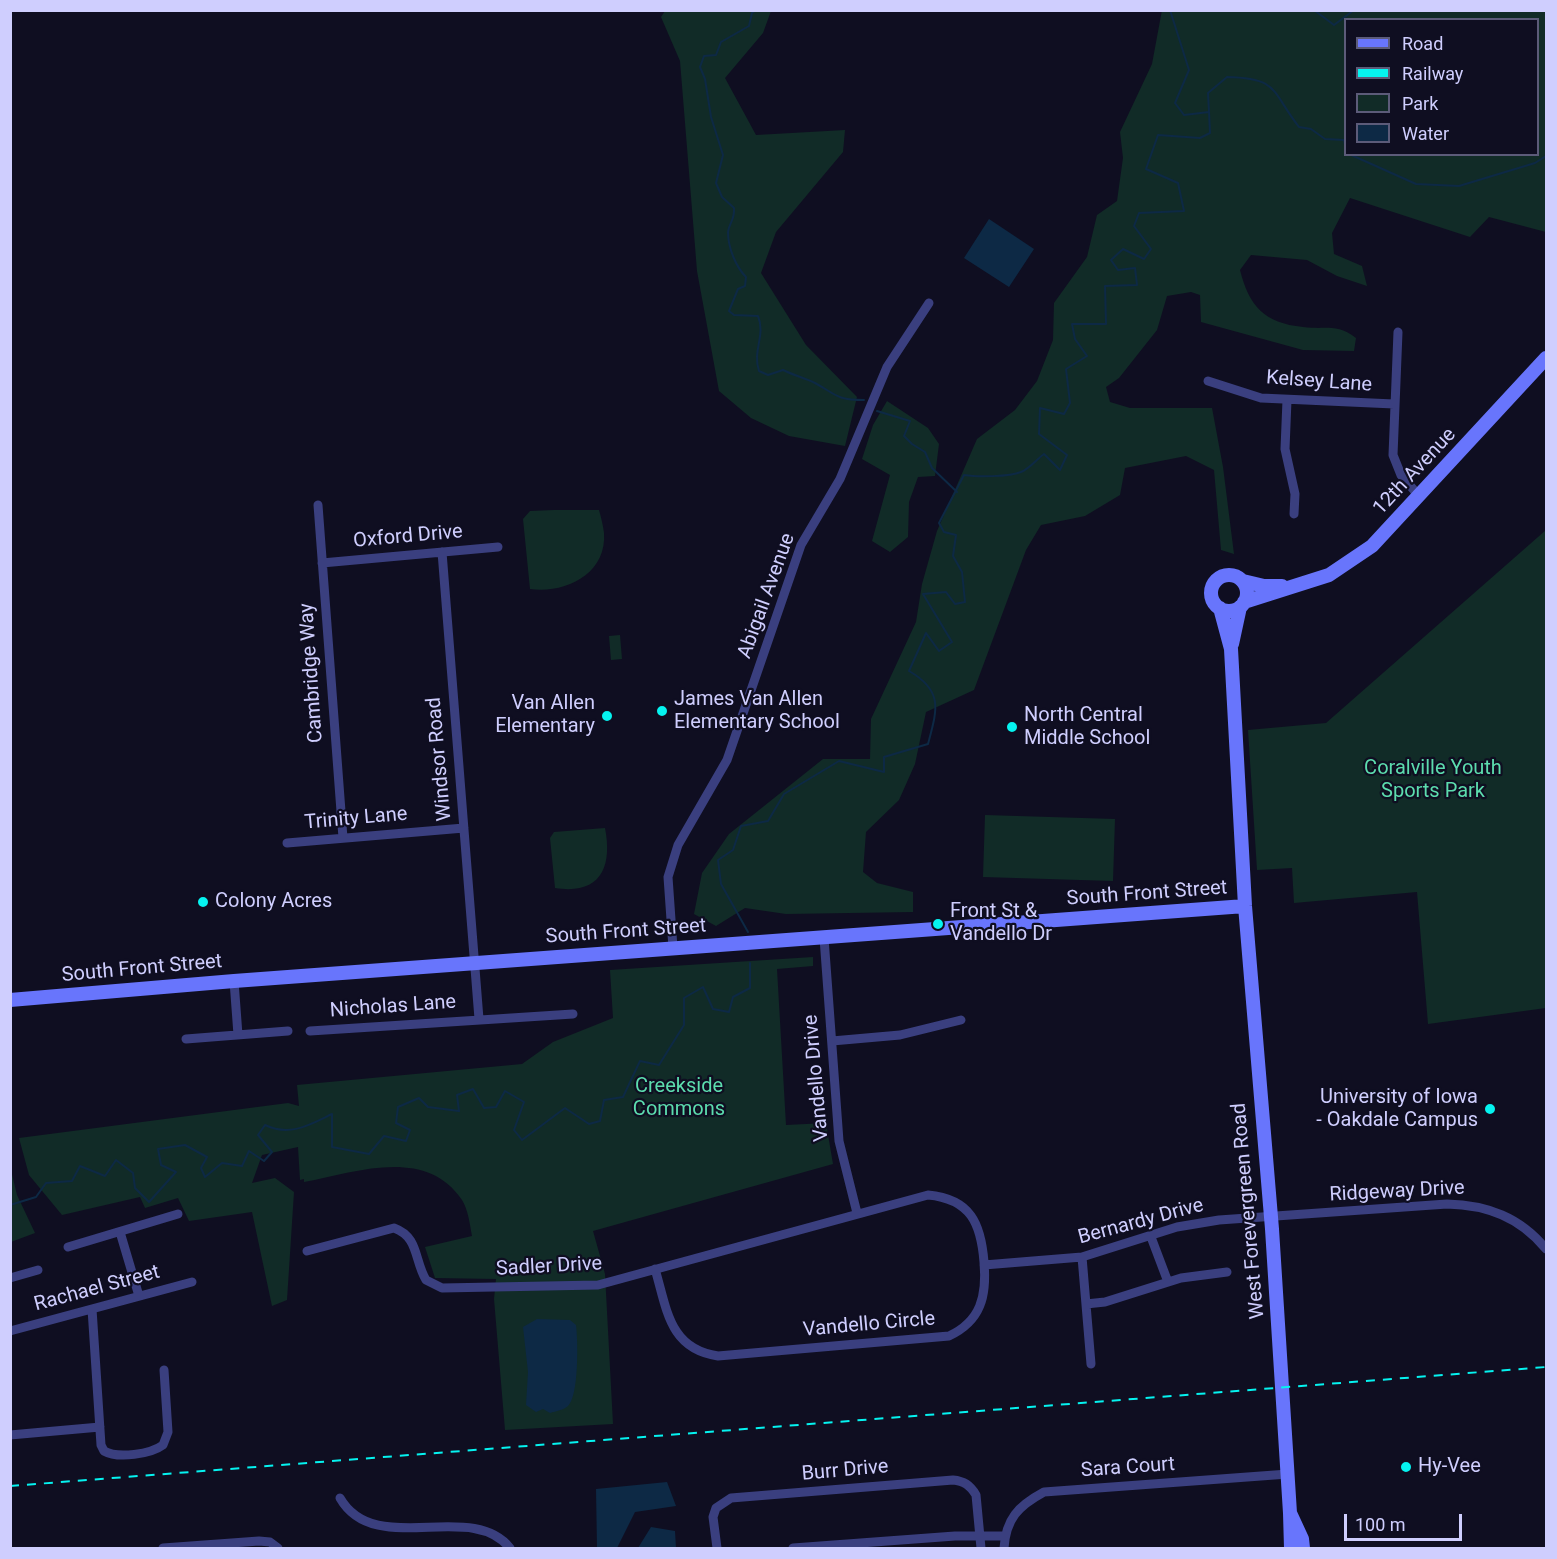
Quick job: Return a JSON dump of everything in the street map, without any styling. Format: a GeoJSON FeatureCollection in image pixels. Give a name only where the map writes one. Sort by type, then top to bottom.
{"type":"FeatureCollection","features":[{"type":"Feature","properties":{"kind":"street","name":"Abigail Avenue"},"geometry":{"type":"LineString","coordinates":[[673,948],[668,877],[674,853],[728,760],[801,545],[840,479],[887,367],[929,303]]}},
{"type":"Feature","properties":{"kind":"street"},"geometry":{"type":"LineString","coordinates":[[1398,332],[1393,455],[1396,467],[1407,485],[1419,496]]}},
{"type":"Feature","properties":{"kind":"street","name":"12th Avenue"},"geometry":{"type":"LineString","coordinates":[[1242,605],[1329,575],[1372,546],[1546,358]]}},
{"type":"Feature","properties":{"kind":"street","name":"Kelsey Lane"},"geometry":{"type":"LineString","coordinates":[[1208,381],[1262,398],[1395,404]]}},
{"type":"Feature","properties":{"kind":"street"},"geometry":{"type":"LineString","coordinates":[[1287,400],[1285,449],[1295,494],[1294,514]]}},
{"type":"Feature","properties":{"kind":"street","name":"Cambridge Way"},"geometry":{"type":"LineString","coordinates":[[318,505],[343,838]]}},
{"type":"Feature","properties":{"kind":"street","name":"Oxford Drive"},"geometry":{"type":"LineString","coordinates":[[322,563],[498,547]]}},
{"type":"Feature","properties":{"kind":"street","name":"Windsor Road"},"geometry":{"type":"LineString","coordinates":[[442,552],[474,964]]}},
{"type":"Feature","properties":{"kind":"street"},"geometry":{"type":"LineString","coordinates":[[1226,575],[1235,576],[1243,581],[1247,591],[1231,649],[1220,608],[1213,599],[1214,583],[1226,575]]}},
{"type":"Feature","properties":{"kind":"street","name":"12th Avenue"},"geometry":{"type":"LineString","coordinates":[[1243,581],[1293,588]]}},
{"type":"Feature","properties":{"kind":"street"},"geometry":{"type":"LineString","coordinates":[[1220,608],[1230,610],[1242,605]]}},
{"type":"Feature","properties":{"kind":"street","name":"West Forevergreen Road"},"geometry":{"type":"LineString","coordinates":[[1231,649],[1245,906],[1271,1218],[1291,1548]]}},
{"type":"Feature","properties":{"kind":"street","name":"Trinity Lane"},"geometry":{"type":"LineString","coordinates":[[287,843],[464,828]]}},
{"type":"Feature","properties":{"kind":"street","name":"South Front Street"},"geometry":{"type":"LineString","coordinates":[[10,1000],[234,981],[1245,906]]}},
{"type":"Feature","properties":{"kind":"street","name":"Vandello Drive"},"geometry":{"type":"LineString","coordinates":[[824,938],[840,1141],[857,1213]]}},
{"type":"Feature","properties":{"kind":"street","name":"Nicholas Lane"},"geometry":{"type":"LineString","coordinates":[[474,964],[479,1019]]}},
{"type":"Feature","properties":{"kind":"street"},"geometry":{"type":"LineString","coordinates":[[234,981],[238,1035]]}},
{"type":"Feature","properties":{"kind":"street","name":"Nicholas Lane"},"geometry":{"type":"LineString","coordinates":[[310,1031],[573,1014]]}},
{"type":"Feature","properties":{"kind":"street"},"geometry":{"type":"LineString","coordinates":[[832,1041],[900,1035],[961,1020]]}},
{"type":"Feature","properties":{"kind":"street"},"geometry":{"type":"LineString","coordinates":[[186,1040],[288,1031]]}},
{"type":"Feature","properties":{"kind":"street","name":"Vandello Circle"},"geometry":{"type":"LineString","coordinates":[[655,1269],[676,1332],[699,1351],[718,1356],[949,1336],[966,1326],[980,1309],[985,1290],[982,1239],[976,1223],[965,1208],[948,1198],[918,1196],[857,1213]]}},
{"type":"Feature","properties":{"kind":"street","name":"Ridgeway Drive"},"geometry":{"type":"LineString","coordinates":[[1271,1218],[1465,1204],[1498,1212],[1514,1220],[1535,1235],[1546,1249]]}},
{"type":"Feature","properties":{"kind":"street","name":"Sadler Drive"},"geometry":{"type":"LineString","coordinates":[[307,1251],[394,1228],[403,1231],[414,1243],[426,1280],[442,1288],[590,1286],[857,1213]]}},
{"type":"Feature","properties":{"kind":"street"},"geometry":{"type":"LineString","coordinates":[[68,1248],[178,1214]]}},
{"type":"Feature","properties":{"kind":"street","name":"Bernardy Drive"},"geometry":{"type":"LineString","coordinates":[[984,1265],[1082,1257],[1177,1227],[1219,1220],[1271,1218]]}},
{"type":"Feature","properties":{"kind":"street"},"geometry":{"type":"LineString","coordinates":[[120,1232],[139,1296]]}},
{"type":"Feature","properties":{"kind":"street"},"geometry":{"type":"LineString","coordinates":[[1151,1236],[1168,1282]]}},
{"type":"Feature","properties":{"kind":"street"},"geometry":{"type":"LineString","coordinates":[[1082,1257],[1091,1364]]}},
{"type":"Feature","properties":{"kind":"street"},"geometry":{"type":"LineString","coordinates":[[10,1278],[38,1270]]}},
{"type":"Feature","properties":{"kind":"street"},"geometry":{"type":"LineString","coordinates":[[1086,1304],[1104,1302],[1181,1278],[1227,1272]]}},
{"type":"Feature","properties":{"kind":"street","name":"Rachael Street"},"geometry":{"type":"LineString","coordinates":[[10,1331],[192,1282]]}},
{"type":"Feature","properties":{"kind":"street"},"geometry":{"type":"LineString","coordinates":[[92,1309],[101,1445],[108,1454],[151,1452],[164,1445],[168,1432],[164,1370]]}},
{"type":"Feature","properties":{"kind":"street"},"geometry":{"type":"LineString","coordinates":[[10,1435],[100,1427]]}},
{"type":"Feature","properties":{"kind":"street","name":"Sara Court"},"geometry":{"type":"LineString","coordinates":[[1004,1548],[1008,1522],[1017,1509],[1044,1492],[1288,1474]]}},
{"type":"Feature","properties":{"kind":"street","name":"Burr Drive"},"geometry":{"type":"LineString","coordinates":[[717,1548],[713,1517],[716,1508],[731,1498],[952,1480],[962,1481],[972,1488],[976,1495],[981,1548]]}},
{"type":"Feature","properties":{"kind":"street"},"geometry":{"type":"LineString","coordinates":[[340,1498],[350,1519],[363,1531],[380,1536],[399,1538],[472,1532],[491,1535],[510,1548]]}},
{"type":"Feature","properties":{"kind":"street","name":"West Forevergreen Road"},"geometry":{"type":"LineString","coordinates":[[1290,1513],[1302,1539],[1303,1548]]}},
{"type":"Feature","properties":{"kind":"street"},"geometry":{"type":"LineString","coordinates":[[793,1548],[980,1534],[1005,1536]]}},
{"type":"Feature","properties":{"kind":"street"},"geometry":{"type":"LineString","coordinates":[[163,1548],[267,1542],[278,1548]]}},
{"type":"Feature","properties":{"kind":"green space"},"geometry":{"type":"Polygon","coordinates":[[[1162,10],[1546,11],[1546,232],[1489,217],[1470,237],[1350,198],[1332,233],[1334,254],[1362,266],[1367,286],[1337,276],[1307,260],[1251,255],[1240,270],[1248,294],[1260,310],[1268,317],[1289,325],[1343,330],[1356,338],[1354,351],[1303,350],[1201,322],[1200,295],[1191,292],[1167,296],[1157,330],[1119,378],[1106,387],[1110,402],[1130,408],[1212,408],[1223,467],[1234,554],[1221,550],[1214,470],[1186,456],[1125,468],[1120,495],[1085,516],[1041,525],[1026,550],[974,690],[926,712],[915,764],[899,800],[866,832],[863,872],[877,883],[913,892],[913,912],[786,914],[745,908],[716,926],[694,914],[702,873],[729,834],[823,759],[870,759],[871,719],[916,622],[922,584],[937,531],[977,439],[1015,410],[1037,381],[1053,340],[1054,303],[1087,257],[1097,215],[1117,201],[1123,158],[1120,132],[1152,64],[1162,10]]]}},
{"type":"Feature","properties":{"kind":"green space"},"geometry":{"type":"Polygon","coordinates":[[[665,11],[771,11],[763,33],[725,78],[756,135],[845,130],[843,152],[776,232],[761,273],[806,345],[857,397],[845,446],[789,436],[751,418],[719,391],[697,271],[680,61],[661,17],[665,11]]]}},
{"type":"Feature","properties":{"kind":"green space"},"geometry":{"type":"Polygon","coordinates":[[[887,401],[928,428],[939,444],[935,476],[918,477],[909,502],[908,537],[890,552],[872,541],[890,475],[862,459],[873,425],[887,401]]]}},
{"type":"Feature","properties":{"kind":"green space"},"geometry":{"type":"Polygon","coordinates":[[[599,510],[604,533],[603,547],[599,560],[581,578],[557,588],[530,589],[523,519],[530,511],[599,510]]]}},
{"type":"Feature","properties":{"kind":"green space","name":"Coralville Youth Sports Park"},"geometry":{"type":"Polygon","coordinates":[[[1546,530],[1546,1008],[1428,1024],[1417,892],[1294,903],[1292,868],[1257,870],[1248,730],[1326,723],[1546,530]]]}},
{"type":"Feature","properties":{"kind":"green space"},"geometry":{"type":"Polygon","coordinates":[[[620,635],[622,659],[611,660],[609,636],[620,635]]]}},
{"type":"Feature","properties":{"kind":"green space"},"geometry":{"type":"Polygon","coordinates":[[[985,815],[1115,819],[1113,881],[983,877],[985,815]]]}},
{"type":"Feature","properties":{"kind":"green space"},"geometry":{"type":"Polygon","coordinates":[[[605,828],[607,856],[600,876],[592,883],[582,887],[555,888],[550,838],[554,832],[605,828]]]}},
{"type":"Feature","properties":{"kind":"green space","name":"Creekside Commons"},"geometry":{"type":"Polygon","coordinates":[[[813,957],[813,966],[777,969],[786,1125],[826,1123],[833,1164],[593,1231],[605,1274],[613,1424],[505,1430],[494,1299],[496,1279],[435,1278],[425,1247],[472,1236],[462,1200],[447,1183],[429,1173],[410,1168],[389,1167],[367,1169],[304,1182],[304,1179],[300,1180],[298,1147],[262,1155],[252,1183],[275,1178],[294,1192],[287,1300],[272,1306],[252,1212],[189,1221],[178,1198],[145,1208],[140,1197],[62,1215],[29,1175],[19,1138],[288,1103],[299,1106],[297,1085],[522,1064],[553,1042],[613,1018],[610,970],[813,957]]]}},
{"type":"Feature","properties":{"kind":"green space"},"geometry":{"type":"Polygon","coordinates":[[[11,1170],[17,1195],[35,1233],[11,1242],[11,1170]]]}},
{"type":"Feature","properties":{"kind":"water"},"geometry":{"type":"Polygon","coordinates":[[[989,219],[1034,249],[1009,287],[964,258],[989,219]]]}},
{"type":"Feature","properties":{"kind":"water"},"geometry":{"type":"Polygon","coordinates":[[[537,1319],[570,1320],[576,1325],[577,1367],[572,1400],[568,1406],[550,1413],[543,1409],[536,1412],[526,1405],[528,1372],[523,1327],[537,1319]]]}},
{"type":"Feature","properties":{"kind":"water"},"geometry":{"type":"Polygon","coordinates":[[[667,1482],[676,1506],[635,1512],[617,1548],[597,1548],[596,1489],[667,1482]]]}},
{"type":"Feature","properties":{"kind":"water"},"geometry":{"type":"Polygon","coordinates":[[[651,1527],[675,1531],[676,1548],[638,1548],[651,1527]]]}},
{"type":"Feature","properties":{"kind":"waterway"},"geometry":{"type":"LineString","coordinates":[[756,10],[752,13],[749,26],[721,42],[716,55],[704,56],[700,67],[705,79],[711,117],[723,155],[716,183],[722,197],[734,208],[734,216],[728,232],[729,244],[736,263],[746,277],[745,286],[738,289],[729,311],[734,315],[758,316],[761,330],[757,357],[759,371],[768,375],[783,370],[815,383],[842,398],[864,400]]}},
{"type":"Feature","properties":{"kind":"waterway"},"geometry":{"type":"LineString","coordinates":[[748,932],[721,884],[718,860],[733,850],[741,826],[768,821],[784,794],[839,761],[884,772],[884,757],[928,744],[934,721],[933,694],[920,678],[909,671],[926,633],[939,651],[952,642],[923,594],[946,592],[955,604],[965,602],[962,572],[953,556],[956,535],[944,532],[939,523],[964,475],[1016,474],[1027,469],[1044,454],[1060,470],[1067,455],[1039,434],[1040,408],[1064,414],[1070,403],[1066,369],[1087,356],[1075,339],[1072,324],[1106,324],[1105,286],[1137,285],[1135,268],[1118,270],[1111,260],[1123,249],[1144,259],[1151,249],[1134,226],[1139,213],[1184,211],[1178,183],[1146,169],[1158,135],[1200,138],[1210,133],[1209,112],[1184,115],[1175,103],[1189,70],[1170,10]]}},
{"type":"Feature","properties":{"kind":"waterway"},"geometry":{"type":"LineString","coordinates":[[1314,10],[1334,25],[1354,10]]}},
{"type":"Feature","properties":{"kind":"waterway"},"geometry":{"type":"LineString","coordinates":[[1209,112],[1208,93],[1227,77],[1256,80],[1272,89],[1299,127],[1311,129],[1325,139],[1344,140]]}},
{"type":"Feature","properties":{"kind":"waterway"},"geometry":{"type":"LineString","coordinates":[[1353,156],[1416,184],[1459,186],[1535,163],[1546,156]]}},
{"type":"Feature","properties":{"kind":"waterway"},"geometry":{"type":"LineString","coordinates":[[877,411],[910,421],[904,436],[925,452],[932,468],[957,492]]}},
{"type":"Feature","properties":{"kind":"waterway"},"geometry":{"type":"LineString","coordinates":[[10,1205],[36,1197],[46,1183],[72,1181],[80,1166],[105,1176],[116,1160],[133,1173],[135,1188],[149,1202],[176,1172],[161,1165],[158,1149],[185,1145],[207,1157],[201,1168],[205,1177],[222,1163],[242,1166],[249,1151],[264,1161],[272,1152],[258,1135],[265,1125],[291,1130],[332,1114],[332,1147],[369,1154],[384,1136],[406,1141],[410,1130],[396,1123],[398,1107],[419,1098],[428,1107],[459,1111],[457,1095],[473,1089],[484,1108],[496,1107],[505,1091],[524,1102],[514,1130],[522,1140],[565,1108],[589,1124],[600,1121],[604,1100],[623,1097],[640,1061],[659,1065],[684,1025],[684,998],[703,987],[713,1009],[729,1012],[733,997],[750,988],[750,963]]}},
{"type":"Feature","properties":{"kind":"railway"},"geometry":{"type":"LineString","coordinates":[[10,1486],[1546,1367]]}},
{"type":"Feature","properties":{"kind":"place","name":"James Van Allen Elementary School"},"geometry":{"type":"Point","coordinates":[662,711]}},
{"type":"Feature","properties":{"kind":"place","name":"Van Allen Elementary"},"geometry":{"type":"Point","coordinates":[607,716]}},
{"type":"Feature","properties":{"kind":"place","name":"North Central Middle School"},"geometry":{"type":"Point","coordinates":[1012,727]}},
{"type":"Feature","properties":{"kind":"place","name":"Colony Acres"},"geometry":{"type":"Point","coordinates":[203,902]}},
{"type":"Feature","properties":{"kind":"place","name":"Front St & Vandello Dr"},"geometry":{"type":"Point","coordinates":[938,924]}},
{"type":"Feature","properties":{"kind":"place","name":"University of Iowa - Oakdale Campus"},"geometry":{"type":"Point","coordinates":[1490,1109]}},
{"type":"Feature","properties":{"kind":"place","name":"Hy-Vee"},"geometry":{"type":"Point","coordinates":[1406,1467]}}]}
